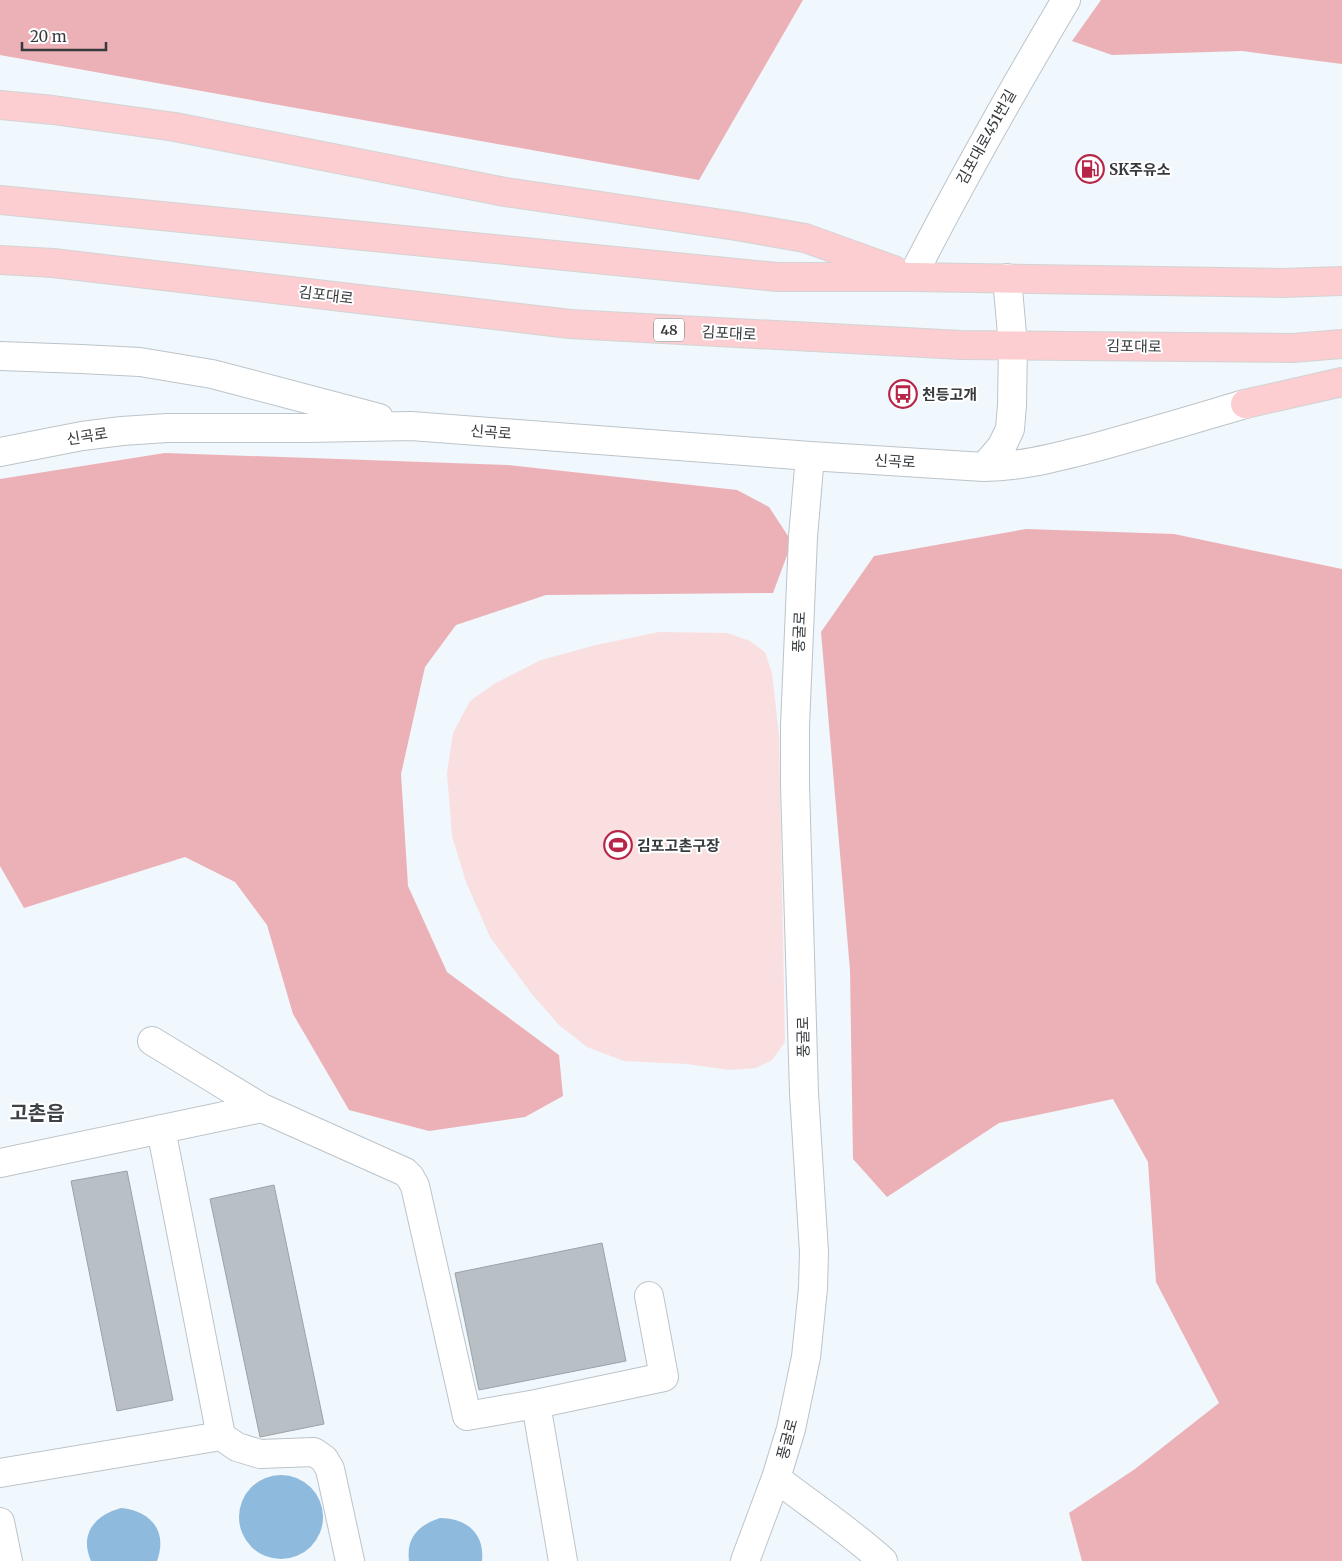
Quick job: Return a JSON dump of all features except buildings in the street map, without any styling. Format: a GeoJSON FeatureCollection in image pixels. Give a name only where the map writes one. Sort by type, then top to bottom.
{"type":"FeatureCollection","features":[{"type":"Feature","properties":{"kind":"main road"},"geometry":{"type":"LineString","coordinates":[[0,105],[175,126],[505,192],[805,238],[912,277]]}},
{"type":"Feature","properties":{"kind":"main road"},"geometry":{"type":"LineString","coordinates":[[0,200],[777,278],[912,277],[1282,283],[1342,281]]}},
{"type":"Feature","properties":{"kind":"main road","name":"김포대로"},"geometry":{"type":"LineString","coordinates":[[0,260],[53,263],[570,324],[961,345],[1293,348],[1342,344]]}},
{"type":"Feature","properties":{"kind":"main road"},"geometry":{"type":"LineString","coordinates":[[1245,404],[1342,382]]}},
{"type":"Feature","properties":{"kind":"street","name":"김포대로451번길"},"geometry":{"type":"LineString","coordinates":[[912,277],[998,115],[1066,0]]}},
{"type":"Feature","properties":{"kind":"street"},"geometry":{"type":"LineString","coordinates":[[984,467],[1002,446],[1010,429],[1013,345],[1007,278]]}},
{"type":"Feature","properties":{"kind":"street"},"geometry":{"type":"LineString","coordinates":[[0,356],[140,362],[212,374],[412,426]]}},
{"type":"Feature","properties":{"kind":"street","name":"신곡로"},"geometry":{"type":"LineString","coordinates":[[0,452],[82,436],[167,428],[412,426],[810,456],[1008,467],[1044,460],[1145,434],[1245,404]]}},
{"type":"Feature","properties":{"kind":"street","name":"풍굴로"},"geometry":{"type":"LineString","coordinates":[[810,456],[802,546],[795,726],[795,785],[799,862],[804,1093],[814,1252],[813,1288],[806,1357],[790,1429],[776,1478],[861,1541],[883,1561]]}},
{"type":"Feature","properties":{"kind":"street"},"geometry":{"type":"LineString","coordinates":[[152,1041],[262,1108],[405,1172],[410,1177],[415,1186],[467,1416],[536,1404],[664,1377],[650,1296]]}},
{"type":"Feature","properties":{"kind":"street"},"geometry":{"type":"LineString","coordinates":[[0,1163],[262,1108]]}},
{"type":"Feature","properties":{"kind":"street"},"geometry":{"type":"LineString","coordinates":[[161,1129],[221,1436]]}},
{"type":"Feature","properties":{"kind":"street"},"geometry":{"type":"LineString","coordinates":[[536,1404],[563,1561]]}},
{"type":"Feature","properties":{"kind":"street"},"geometry":{"type":"LineString","coordinates":[[0,1473],[221,1436],[237,1447],[260,1454],[314,1452],[324,1459],[330,1469],[336,1488],[350,1561]]}},
{"type":"Feature","properties":{"kind":"street"},"geometry":{"type":"LineString","coordinates":[[745,1561],[776,1478]]}},
{"type":"Feature","properties":{"kind":"street"},"geometry":{"type":"LineString","coordinates":[[0,1522],[8,1561]]}},
{"type":"Feature","properties":{"kind":"shaded area"},"geometry":{"type":"Polygon","coordinates":[[[0,0],[803,0],[699,180],[0,55],[0,0]]]}},
{"type":"Feature","properties":{"kind":"shaded area"},"geometry":{"type":"Polygon","coordinates":[[[1101,0],[1342,0],[1342,64],[1242,51],[1112,55],[1072,41],[1101,0]]]}},
{"type":"Feature","properties":{"kind":"shaded area"},"geometry":{"type":"Polygon","coordinates":[[[165,453],[507,465],[737,490],[769,507],[792,542],[773,593],[546,595],[456,625],[425,667],[401,774],[408,886],[447,972],[559,1055],[563,1096],[525,1117],[429,1131],[349,1110],[293,1014],[267,925],[235,882],[185,857],[24,908],[0,866],[0,479],[165,453]]]}},
{"type":"Feature","properties":{"kind":"shaded area"},"geometry":{"type":"Polygon","coordinates":[[[1026,529],[1174,534],[1342,569],[1342,1561],[1082,1561],[1069,1513],[1135,1469],[1219,1403],[1156,1282],[1148,1162],[1113,1099],[999,1123],[887,1197],[853,1159],[850,970],[821,632],[874,556],[1026,529]]]}},
{"type":"Feature","properties":{"kind":"shaded area","name":"김포고촌구장"},"geometry":{"type":"Polygon","coordinates":[[[659,632],[727,633],[750,641],[765,652],[772,673],[779,735],[785,1042],[772,1060],[756,1068],[729,1070],[687,1064],[624,1061],[587,1047],[559,1025],[531,993],[490,937],[466,882],[452,836],[447,773],[453,733],[470,701],[494,684],[541,660],[596,645],[659,632]]]}},
{"type":"Feature","properties":{"kind":"water"},"geometry":{"type":"Polygon","coordinates":[[[281,1475],[304,1482],[316,1494],[323,1517],[316,1540],[304,1552],[281,1559],[258,1552],[246,1540],[239,1517],[246,1494],[258,1482],[281,1475]]]}},
{"type":"Feature","properties":{"kind":"water"},"geometry":{"type":"Polygon","coordinates":[[[121,1508],[141,1513],[154,1524],[160,1540],[157,1561],[91,1561],[87,1542],[88,1534],[104,1515],[121,1508]]]}},
{"type":"Feature","properties":{"kind":"water"},"geometry":{"type":"Polygon","coordinates":[[[440,1518],[458,1521],[472,1529],[480,1542],[482,1561],[409,1561],[410,1545],[416,1533],[426,1524],[440,1518]]]}},
{"type":"Feature","properties":{"kind":"place","name":"SK주유소"},"geometry":{"type":"Point","coordinates":[1090,169]}},
{"type":"Feature","properties":{"kind":"place","name":"천등고개"},"geometry":{"type":"Point","coordinates":[903,394]}},
{"type":"Feature","properties":{"kind":"place","name":"김포고촌구장"},"geometry":{"type":"Point","coordinates":[618,845]}},
{"type":"Feature","properties":{"kind":"district","name":"고촌읍"},"geometry":{"type":"Point","coordinates":[37,1112]}}]}
